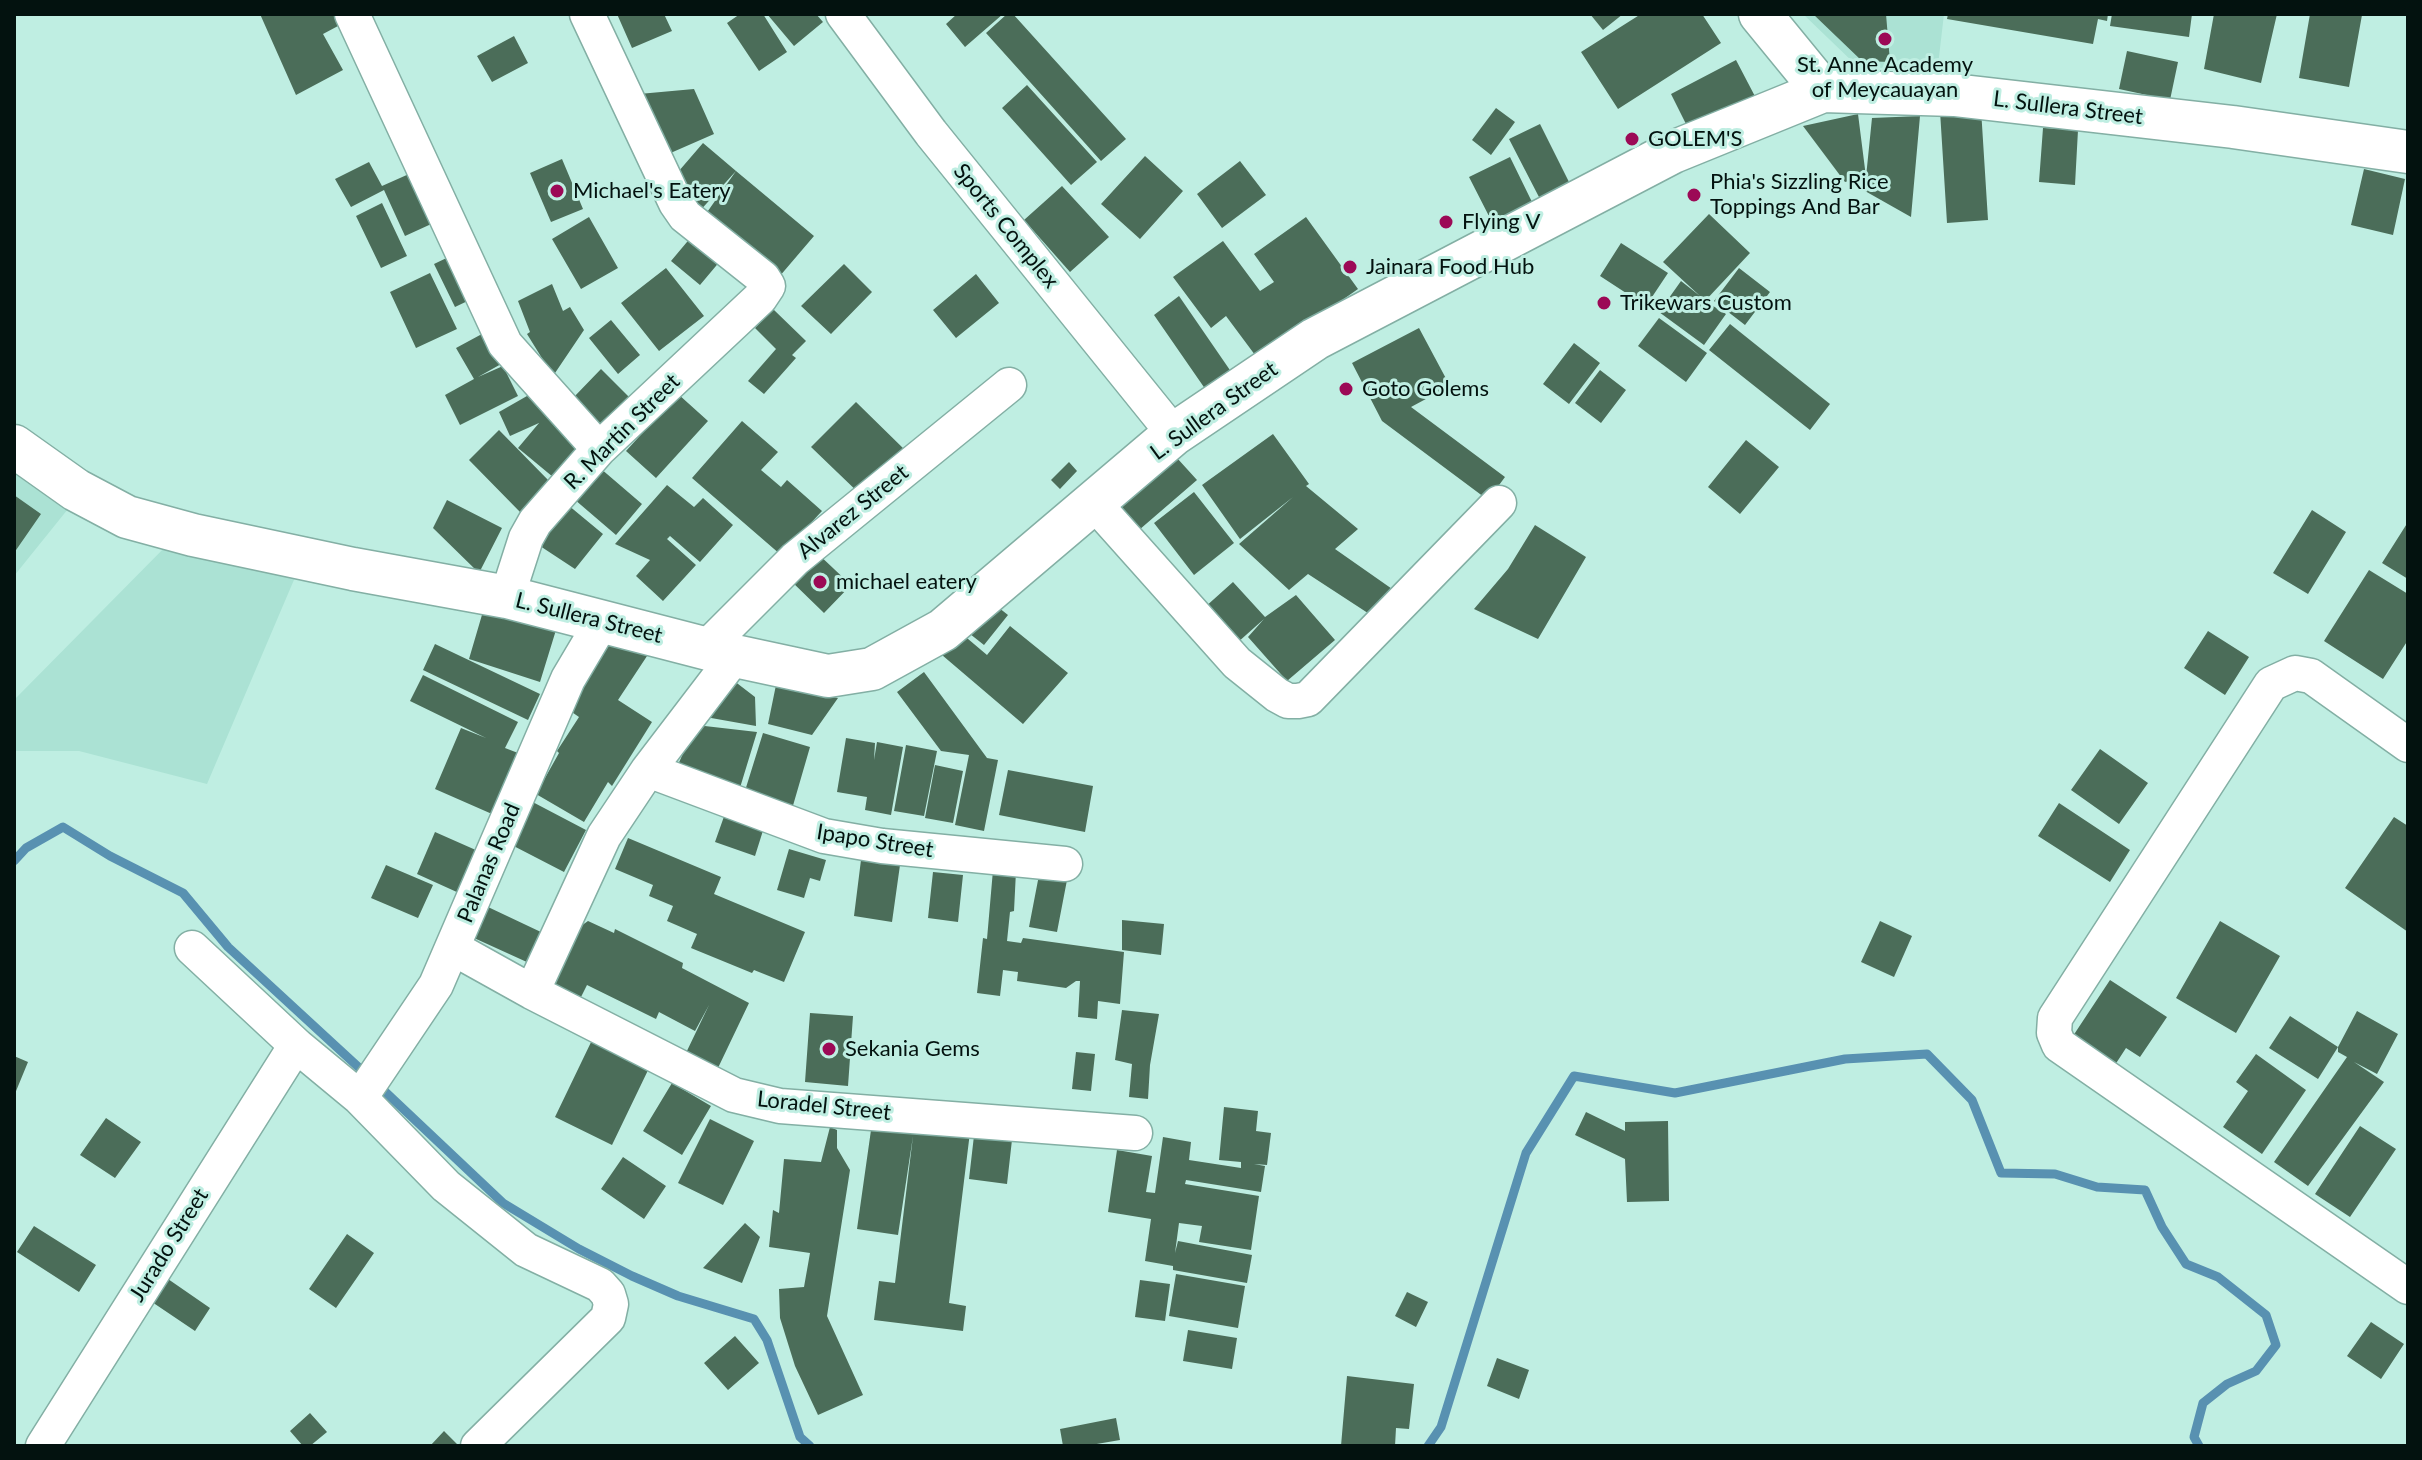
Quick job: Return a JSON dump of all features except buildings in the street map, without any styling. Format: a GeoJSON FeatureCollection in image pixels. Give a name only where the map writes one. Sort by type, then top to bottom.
{"type":"FeatureCollection","features":[{"type":"Feature","properties":{"kind":"street"},"geometry":{"type":"LineString","coordinates":[[352,14],[505,344],[599,449]]}},
{"type":"Feature","properties":{"kind":"street","name":"R. Martin Street"},"geometry":{"type":"LineString","coordinates":[[507,597],[526,538],[535,522],[599,449],[760,298],[768,286],[763,278],[685,216],[676,203],[587,14]]}},
{"type":"Feature","properties":{"kind":"street","name":"Sports Complex"},"geometry":{"type":"LineString","coordinates":[[843,14],[931,133],[1174,434]]}},
{"type":"Feature","properties":{"kind":"street"},"geometry":{"type":"LineString","coordinates":[[1760,14],[1823,91]]}},
{"type":"Feature","properties":{"kind":"street","name":"L. Sullera Street"},"geometry":{"type":"LineString","coordinates":[[14,446],[76,490],[127,517],[193,535],[338,566],[507,597],[720,652],[828,676],[872,669],[943,630],[1174,434],[1329,332],[1673,152],[1823,91],[1954,95],[2233,127],[2408,152]]}},
{"type":"Feature","properties":{"kind":"street","name":"Alvarez Street"},"geometry":{"type":"LineString","coordinates":[[720,652],[795,559],[1009,385]]}},
{"type":"Feature","properties":{"kind":"street"},"geometry":{"type":"LineString","coordinates":[[1095,504],[1237,663],[1277,695],[1288,701],[1298,701],[1308,699],[1499,503]]}},
{"type":"Feature","properties":{"kind":"street","name":"Palanas Road"},"geometry":{"type":"LineString","coordinates":[[368,1085],[436,985],[568,679],[603,620]]}},
{"type":"Feature","properties":{"kind":"street"},"geometry":{"type":"LineString","coordinates":[[532,992],[604,836],[720,652]]}},
{"type":"Feature","properties":{"kind":"street"},"geometry":{"type":"LineString","coordinates":[[2408,745],[2311,676],[2295,673],[2271,684],[2055,1018],[2054,1033],[2059,1045],[2408,1287]]}},
{"type":"Feature","properties":{"kind":"street","name":"Ipapo Street"},"geometry":{"type":"LineString","coordinates":[[648,770],[824,836],[882,846],[1065,864]]}},
{"type":"Feature","properties":{"kind":"street"},"geometry":{"type":"LineString","coordinates":[[192,948],[296,1045],[368,1085],[446,1186],[526,1250],[600,1285],[608,1294],[611,1304],[608,1318],[478,1446]]}},
{"type":"Feature","properties":{"kind":"street","name":"Loradel Street"},"geometry":{"type":"LineString","coordinates":[[453,948],[734,1095],[780,1106],[1135,1133]]}},
{"type":"Feature","properties":{"kind":"street","name":"Jurado Street"},"geometry":{"type":"LineString","coordinates":[[43,1446],[296,1045]]}},
{"type":"Feature","properties":{"kind":"shaded area","name":"St. Anne Academy of Meycauayan"},"geometry":{"type":"Polygon","coordinates":[[[1803,14],[1944,14],[1937,74],[1856,65],[1803,14]]]}},
{"type":"Feature","properties":{"kind":"shaded area"},"geometry":{"type":"Polygon","coordinates":[[[14,462],[72,504],[14,576],[14,462]]]}},
{"type":"Feature","properties":{"kind":"shaded area"},"geometry":{"type":"Polygon","coordinates":[[[172,540],[302,561],[207,784],[79,751],[14,751],[14,700],[172,540]]]}},
{"type":"Feature","properties":{"kind":"waterway"},"geometry":{"type":"LineString","coordinates":[[14,861],[26,848],[63,827],[110,856],[183,893],[228,947],[367,1075]]}},
{"type":"Feature","properties":{"kind":"waterway"},"geometry":{"type":"LineString","coordinates":[[1428,1446],[1441,1427],[1526,1153],[1574,1076],[1675,1093],[1845,1059],[1927,1054],[1972,1100],[2001,1173],[2055,1174],[2097,1187],[2145,1190],[2162,1227],[2186,1264],[2218,1277],[2266,1315],[2276,1345],[2256,1371],[2227,1384],[2203,1403],[2194,1437],[2199,1446]]}},
{"type":"Feature","properties":{"kind":"waterway"},"geometry":{"type":"LineString","coordinates":[[378,1085],[503,1203],[579,1249],[632,1276],[678,1296],[754,1319],[767,1340],[800,1437],[810,1446]]}},
{"type":"Feature","properties":{"kind":"place","name":"St. Anne Academy of Meycauayan"},"geometry":{"type":"Point","coordinates":[1885,39]}},
{"type":"Feature","properties":{"kind":"place","name":"GOLEM'S"},"geometry":{"type":"Point","coordinates":[1632,139]}},
{"type":"Feature","properties":{"kind":"place","name":"Michael's Eatery"},"geometry":{"type":"Point","coordinates":[557,191]}},
{"type":"Feature","properties":{"kind":"place","name":"Phia's Sizzling Rice Toppings And Bar"},"geometry":{"type":"Point","coordinates":[1694,195]}},
{"type":"Feature","properties":{"kind":"place","name":"Flying V"},"geometry":{"type":"Point","coordinates":[1446,222]}},
{"type":"Feature","properties":{"kind":"place","name":"Jainara Food Hub"},"geometry":{"type":"Point","coordinates":[1350,267]}},
{"type":"Feature","properties":{"kind":"place","name":"Trikewars Custom"},"geometry":{"type":"Point","coordinates":[1604,303]}},
{"type":"Feature","properties":{"kind":"place","name":"Goto Golems"},"geometry":{"type":"Point","coordinates":[1346,389]}},
{"type":"Feature","properties":{"kind":"place","name":"michael eatery"},"geometry":{"type":"Point","coordinates":[820,582]}},
{"type":"Feature","properties":{"kind":"place","name":"Sekania Gems"},"geometry":{"type":"Point","coordinates":[829,1049]}}]}
